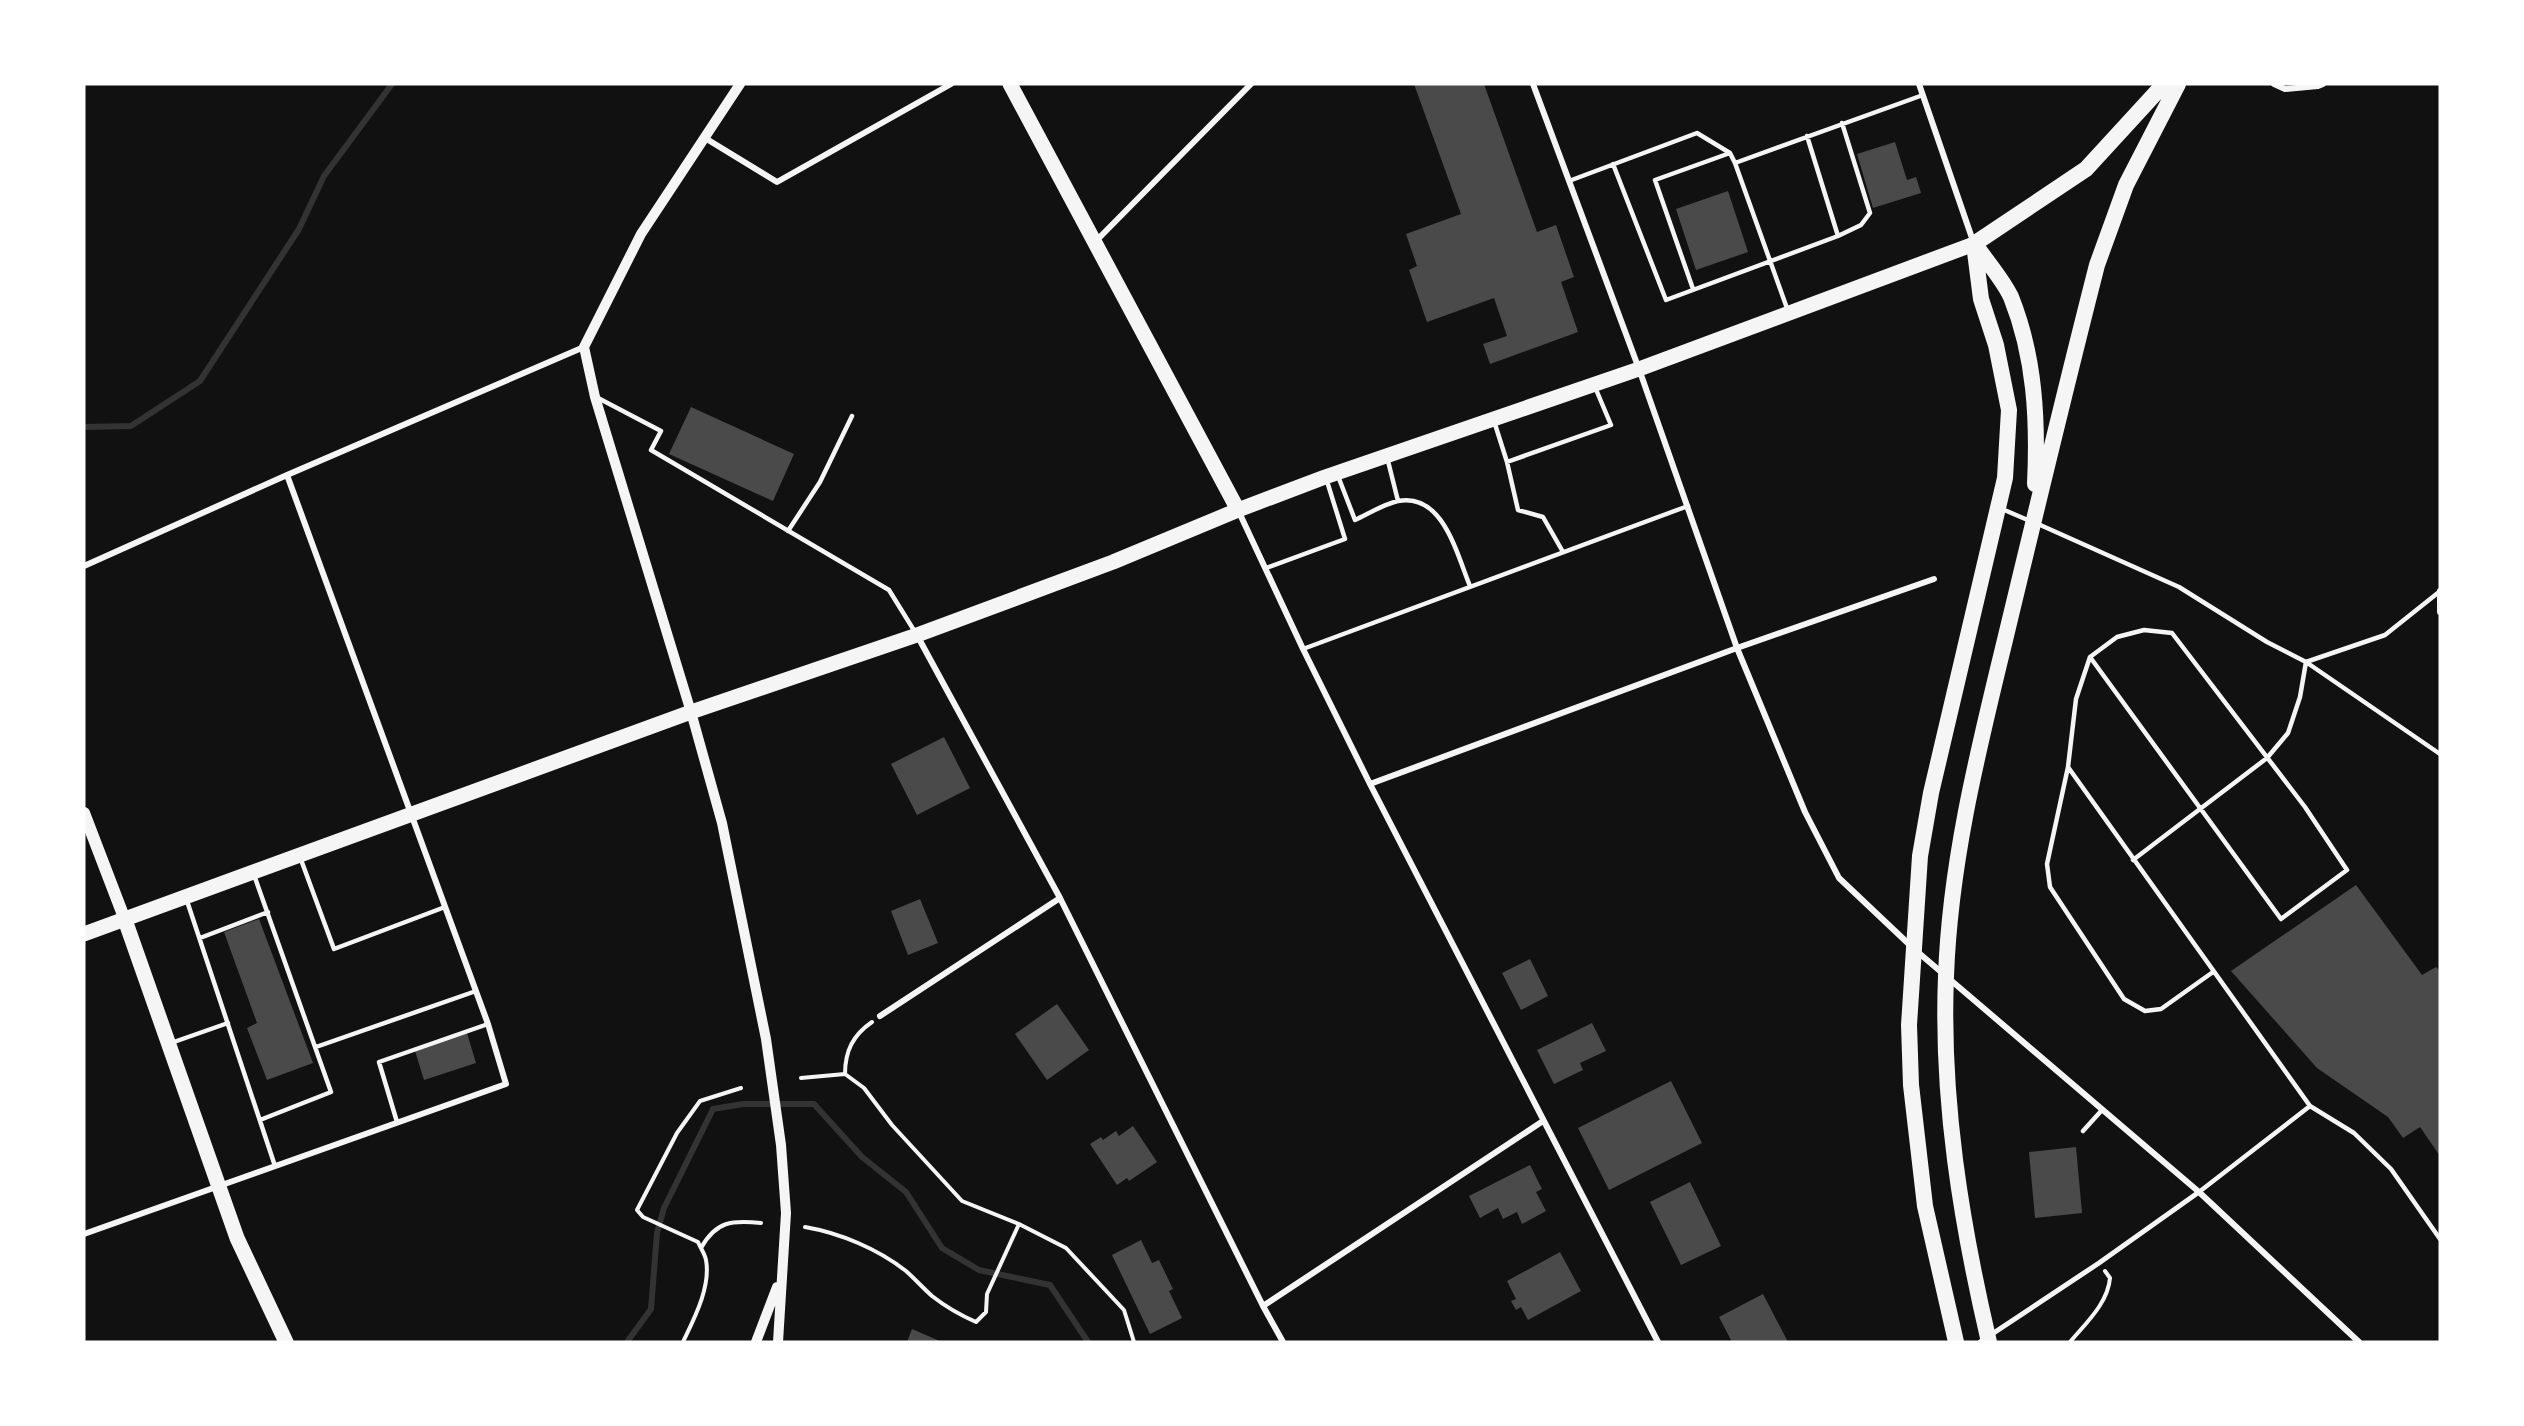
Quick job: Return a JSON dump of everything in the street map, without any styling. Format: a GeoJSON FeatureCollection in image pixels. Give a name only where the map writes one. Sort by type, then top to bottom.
{"type":"FeatureCollection","features":[{"type":"Feature","properties":{"kind":"highway"},"geometry":{"type":"LineString","coordinates":[[1974,244],[2086,169],[2164,84]]}},
{"type":"Feature","properties":{"kind":"highway"},"geometry":{"type":"LineString","coordinates":[[1989,1342],[1958,1189],[1946,1075],[1946,976],[1953,882],[1971,781],[2097,266],[2126,185],[2178,84]]}},
{"type":"Feature","properties":{"kind":"highway"},"geometry":{"type":"LineString","coordinates":[[1956,1342],[1925,1206],[1911,1085],[1909,1025],[1912,948],[1920,856],[1930,793],[1976,595],[2000,507],[2005,478],[2009,410],[1996,345],[1981,299],[1974,244]]}},
{"type":"Feature","properties":{"kind":"highway"},"geometry":{"type":"LineString","coordinates":[[1974,244],[2010,295],[2032,365],[2037,439],[2033,522]]}},
{"type":"Feature","properties":{"kind":"main road"},"geometry":{"type":"LineString","coordinates":[[1010,84],[1238,510]]}},
{"type":"Feature","properties":{"kind":"main road"},"geometry":{"type":"LineString","coordinates":[[84,934],[300,857],[691,712],[917,635],[1113,562],[1238,510],[1493,418],[1639,369],[1974,244]]}},
{"type":"Feature","properties":{"kind":"main road"},"geometry":{"type":"LineString","coordinates":[[84,813],[125,920],[237,1238],[286,1342]]}},
{"type":"Feature","properties":{"kind":"street"},"geometry":{"type":"LineString","coordinates":[[740,84],[641,234],[584,347],[595,397],[691,712],[722,824],[766,1039],[781,1145],[786,1213],[778,1342]]}},
{"type":"Feature","properties":{"kind":"street"},"geometry":{"type":"LineString","coordinates":[[705,138],[777,182],[951,84]]}},
{"type":"Feature","properties":{"kind":"street"},"geometry":{"type":"LineString","coordinates":[[1095,242],[1251,84]]}},
{"type":"Feature","properties":{"kind":"street"},"geometry":{"type":"LineString","coordinates":[[1533,84],[1639,369],[1737,648],[1805,812],[1839,878],[1912,948],[2199,1192],[2359,1342]]}},
{"type":"Feature","properties":{"kind":"street"},"geometry":{"type":"LineString","coordinates":[[1919,84],[1974,244]]}},
{"type":"Feature","properties":{"kind":"street"},"geometry":{"type":"LineString","coordinates":[[2274,84],[2285,89],[2318,87],[2323,84]]}},
{"type":"Feature","properties":{"kind":"street"},"geometry":{"type":"LineString","coordinates":[[84,566],[287,475],[584,347]]}},
{"type":"Feature","properties":{"kind":"street"},"geometry":{"type":"LineString","coordinates":[[84,1234],[506,1083],[488,1024],[287,475]]}},
{"type":"Feature","properties":{"kind":"street"},"geometry":{"type":"LineString","coordinates":[[1238,510],[1370,784],[1658,1342]]}},
{"type":"Feature","properties":{"kind":"street"},"geometry":{"type":"LineString","coordinates":[[1370,784],[1737,648],[1934,579]]}},
{"type":"Feature","properties":{"kind":"street"},"geometry":{"type":"LineString","coordinates":[[2440,591],[2440,612]]}},
{"type":"Feature","properties":{"kind":"street"},"geometry":{"type":"LineString","coordinates":[[917,635],[1060,898],[1282,1342]]}},
{"type":"Feature","properties":{"kind":"street"},"geometry":{"type":"LineString","coordinates":[[880,1016],[1060,898]]}},
{"type":"Feature","properties":{"kind":"street"},"geometry":{"type":"LineString","coordinates":[[1263,1306],[1543,1121]]}},
{"type":"Feature","properties":{"kind":"street"},"geometry":{"type":"LineString","coordinates":[[1980,1342],[2099,1263],[2199,1192]]}},
{"type":"Feature","properties":{"kind":"street"},"geometry":{"type":"LineString","coordinates":[[756,1342],[782,1276]]}},
{"type":"Feature","properties":{"kind":"lane"},"geometry":{"type":"LineString","coordinates":[[1735,163],[1923,95]]}},
{"type":"Feature","properties":{"kind":"lane"},"geometry":{"type":"LineString","coordinates":[[1613,164],[1666,300],[1838,236],[1861,225],[1870,213],[1842,123]]}},
{"type":"Feature","properties":{"kind":"lane"},"geometry":{"type":"LineString","coordinates":[[1569,181],[1697,133],[1730,153],[1789,313]]}},
{"type":"Feature","properties":{"kind":"lane"},"geometry":{"type":"LineString","coordinates":[[1807,136],[1838,236]]}},
{"type":"Feature","properties":{"kind":"lane"},"geometry":{"type":"LineString","coordinates":[[1693,290],[1655,180],[1730,153]]}},
{"type":"Feature","properties":{"kind":"lane"},"geometry":{"type":"LineString","coordinates":[[1508,462],[1611,425],[1594,385]]}},
{"type":"Feature","properties":{"kind":"lane"},"geometry":{"type":"LineString","coordinates":[[595,397],[661,431],[651,450],[889,590],[917,635]]}},
{"type":"Feature","properties":{"kind":"lane"},"geometry":{"type":"LineString","coordinates":[[788,531],[820,482],[852,416]]}},
{"type":"Feature","properties":{"kind":"lane"},"geometry":{"type":"LineString","coordinates":[[1493,418],[1508,462],[1518,510],[1543,517],[1563,552]]}},
{"type":"Feature","properties":{"kind":"lane"},"geometry":{"type":"LineString","coordinates":[[1387,456],[1398,501]]}},
{"type":"Feature","properties":{"kind":"lane"},"geometry":{"type":"LineString","coordinates":[[1331,476],[1355,520],[1398,501],[1420,501],[1442,519],[1470,586]]}},
{"type":"Feature","properties":{"kind":"lane"},"geometry":{"type":"LineString","coordinates":[[1266,568],[1345,539],[1331,476]]}},
{"type":"Feature","properties":{"kind":"lane"},"geometry":{"type":"LineString","coordinates":[[1303,649],[1688,506]]}},
{"type":"Feature","properties":{"kind":"lane"},"geometry":{"type":"LineString","coordinates":[[2000,507],[2179,587],[2267,642],[2306,662],[2440,754]]}},
{"type":"Feature","properties":{"kind":"lane"},"geometry":{"type":"LineString","coordinates":[[2306,662],[2385,635],[2440,591]]}},
{"type":"Feature","properties":{"kind":"lane"},"geometry":{"type":"LineString","coordinates":[[2090,657],[2281,919],[2347,870],[2267,758],[2172,633],[2144,630],[2117,637],[2090,657],[2076,699],[2068,767],[2047,864],[2050,887],[2124,999],[2145,1011],[2161,1009],[2213,972]]}},
{"type":"Feature","properties":{"kind":"lane"},"geometry":{"type":"LineString","coordinates":[[2133,860],[2267,758],[2288,733],[2300,698],[2306,662]]}},
{"type":"Feature","properties":{"kind":"lane"},"geometry":{"type":"LineString","coordinates":[[2068,767],[2310,1106],[2354,1133],[2391,1169],[2440,1239]]}},
{"type":"Feature","properties":{"kind":"lane"},"geometry":{"type":"LineString","coordinates":[[300,857],[334,949],[445,907]]}},
{"type":"Feature","properties":{"kind":"lane"},"geometry":{"type":"LineString","coordinates":[[254,873],[331,1092],[260,1120]]}},
{"type":"Feature","properties":{"kind":"lane"},"geometry":{"type":"LineString","coordinates":[[186,897],[275,1166]]}},
{"type":"Feature","properties":{"kind":"lane"},"geometry":{"type":"LineString","coordinates":[[200,938],[268,912]]}},
{"type":"Feature","properties":{"kind":"lane"},"geometry":{"type":"LineString","coordinates":[[316,1047],[476,991]]}},
{"type":"Feature","properties":{"kind":"lane"},"geometry":{"type":"LineString","coordinates":[[168,1044],[228,1023]]}},
{"type":"Feature","properties":{"kind":"lane"},"geometry":{"type":"LineString","coordinates":[[398,1122],[379,1062],[488,1024]]}},
{"type":"Feature","properties":{"kind":"lane"},"geometry":{"type":"LineString","coordinates":[[2199,1192],[2310,1106]]}},
{"type":"Feature","properties":{"kind":"lane"},"geometry":{"type":"LineString","coordinates":[[2083,1131],[2102,1110]]}},
{"type":"Feature","properties":{"kind":"path"},"geometry":{"type":"LineString","coordinates":[[845,1074],[845,1059],[853,1038],[880,1016]]}},
{"type":"Feature","properties":{"kind":"path"},"geometry":{"type":"LineString","coordinates":[[801,1078],[845,1074],[864,1088],[892,1125],[962,1201],[1019,1224],[1066,1248],[1124,1310],[1134,1342]]}},
{"type":"Feature","properties":{"kind":"path"},"geometry":{"type":"LineString","coordinates":[[683,1342],[696,1314],[705,1278],[706,1259],[698,1242],[643,1217],[638,1210],[677,1133],[700,1101],[741,1089]]}},
{"type":"Feature","properties":{"kind":"path"},"geometry":{"type":"LineString","coordinates":[[701,1248],[709,1234],[729,1222],[760,1222]]}},
{"type":"Feature","properties":{"kind":"path"},"geometry":{"type":"LineString","coordinates":[[805,1227],[831,1231],[872,1251],[905,1270],[933,1297],[956,1313],[976,1322],[986,1312],[987,1294],[1019,1224]]}},
{"type":"Feature","properties":{"kind":"path"},"geometry":{"type":"LineString","coordinates":[[2070,1342],[2102,1303],[2109,1289],[2110,1278],[2099,1263]]}},
{"type":"Feature","properties":{"kind":"building"},"geometry":{"type":"Polygon","coordinates":[[[1414,84],[1484,84],[1537,232],[1556,225],[1574,277],[1561,282],[1578,332],[1490,364],[1483,344],[1507,336],[1494,298],[1427,322],[1409,270],[1417,266],[1406,234],[1461,214],[1414,84]]]}},
{"type":"Feature","properties":{"kind":"building"},"geometry":{"type":"Polygon","coordinates":[[[1895,142],[1907,180],[1916,177],[1921,193],[1873,208],[1857,154],[1895,142]]]}},
{"type":"Feature","properties":{"kind":"building"},"geometry":{"type":"Polygon","coordinates":[[[1728,191],[1748,252],[1696,270],[1676,209],[1728,191]]]}},
{"type":"Feature","properties":{"kind":"building"},"geometry":{"type":"Polygon","coordinates":[[[691,407],[794,454],[773,501],[669,454],[691,407]]]}},
{"type":"Feature","properties":{"kind":"building"},"geometry":{"type":"Polygon","coordinates":[[[944,737],[970,788],[917,815],[891,764],[944,737]]]}},
{"type":"Feature","properties":{"kind":"building"},"geometry":{"type":"Polygon","coordinates":[[[2356,885],[2422,975],[2436,967],[2440,971],[2440,1156],[2420,1127],[2403,1138],[2388,1117],[2317,1068],[2231,971],[2356,885]]]}},
{"type":"Feature","properties":{"kind":"building"},"geometry":{"type":"Polygon","coordinates":[[[920,899],[938,943],[908,955],[891,911],[920,899]]]}},
{"type":"Feature","properties":{"kind":"building"},"geometry":{"type":"Polygon","coordinates":[[[259,919],[313,1063],[267,1080],[247,1028],[257,1023],[224,932],[259,919]]]}},
{"type":"Feature","properties":{"kind":"building"},"geometry":{"type":"Polygon","coordinates":[[[1530,959],[1548,996],[1521,1010],[1502,973],[1530,959]]]}},
{"type":"Feature","properties":{"kind":"building"},"geometry":{"type":"Polygon","coordinates":[[[1057,1004],[1089,1050],[1047,1080],[1015,1034],[1057,1004]]]}},
{"type":"Feature","properties":{"kind":"building"},"geometry":{"type":"Polygon","coordinates":[[[1592,1023],[1606,1051],[1580,1063],[1583,1070],[1554,1084],[1537,1050],[1592,1023]]]}},
{"type":"Feature","properties":{"kind":"building"},"geometry":{"type":"Polygon","coordinates":[[[467,1033],[476,1063],[424,1080],[415,1051],[467,1033]]]}},
{"type":"Feature","properties":{"kind":"building"},"geometry":{"type":"Polygon","coordinates":[[[1671,1081],[1702,1143],[1609,1190],[1578,1128],[1671,1081]]]}},
{"type":"Feature","properties":{"kind":"building"},"geometry":{"type":"Polygon","coordinates":[[[1133,1126],[1157,1162],[1129,1181],[1127,1178],[1117,1185],[1090,1144],[1101,1137],[1103,1140],[1116,1131],[1119,1136],[1133,1126]]]}},
{"type":"Feature","properties":{"kind":"building"},"geometry":{"type":"Polygon","coordinates":[[[2076,1147],[2082,1213],[2035,1218],[2029,1152],[2076,1147]]]}},
{"type":"Feature","properties":{"kind":"building"},"geometry":{"type":"Polygon","coordinates":[[[1530,1165],[1542,1189],[1536,1192],[1546,1211],[1522,1224],[1517,1212],[1503,1219],[1498,1208],[1480,1218],[1469,1196],[1530,1165]]]}},
{"type":"Feature","properties":{"kind":"building"},"geometry":{"type":"Polygon","coordinates":[[[1690,1182],[1721,1246],[1681,1265],[1650,1202],[1690,1182]]]}},
{"type":"Feature","properties":{"kind":"building"},"geometry":{"type":"Polygon","coordinates":[[[1141,1240],[1152,1263],[1159,1260],[1173,1289],[1169,1291],[1182,1318],[1150,1334],[1112,1255],[1141,1240]]]}},
{"type":"Feature","properties":{"kind":"building"},"geometry":{"type":"Polygon","coordinates":[[[1560,1252],[1581,1291],[1528,1320],[1521,1307],[1516,1310],[1511,1301],[1516,1299],[1507,1281],[1560,1252]]]}},
{"type":"Feature","properties":{"kind":"building"},"geometry":{"type":"Polygon","coordinates":[[[1763,1294],[1788,1342],[1732,1342],[1719,1317],[1763,1294]]]}},
{"type":"Feature","properties":{"kind":"building"},"geometry":{"type":"Polygon","coordinates":[[[912,1329],[942,1342],[907,1342],[912,1329]]]}},
{"type":"Feature","properties":{"kind":"waterway"},"geometry":{"type":"LineString","coordinates":[[84,427],[131,426],[200,381],[299,229],[324,176],[392,84]]}},
{"type":"Feature","properties":{"kind":"waterway"},"geometry":{"type":"LineString","coordinates":[[627,1342],[651,1309],[657,1233],[664,1208],[713,1109],[743,1104],[814,1104],[862,1157],[906,1192],[942,1248],[979,1270],[1050,1285],[1088,1342]]}}]}
